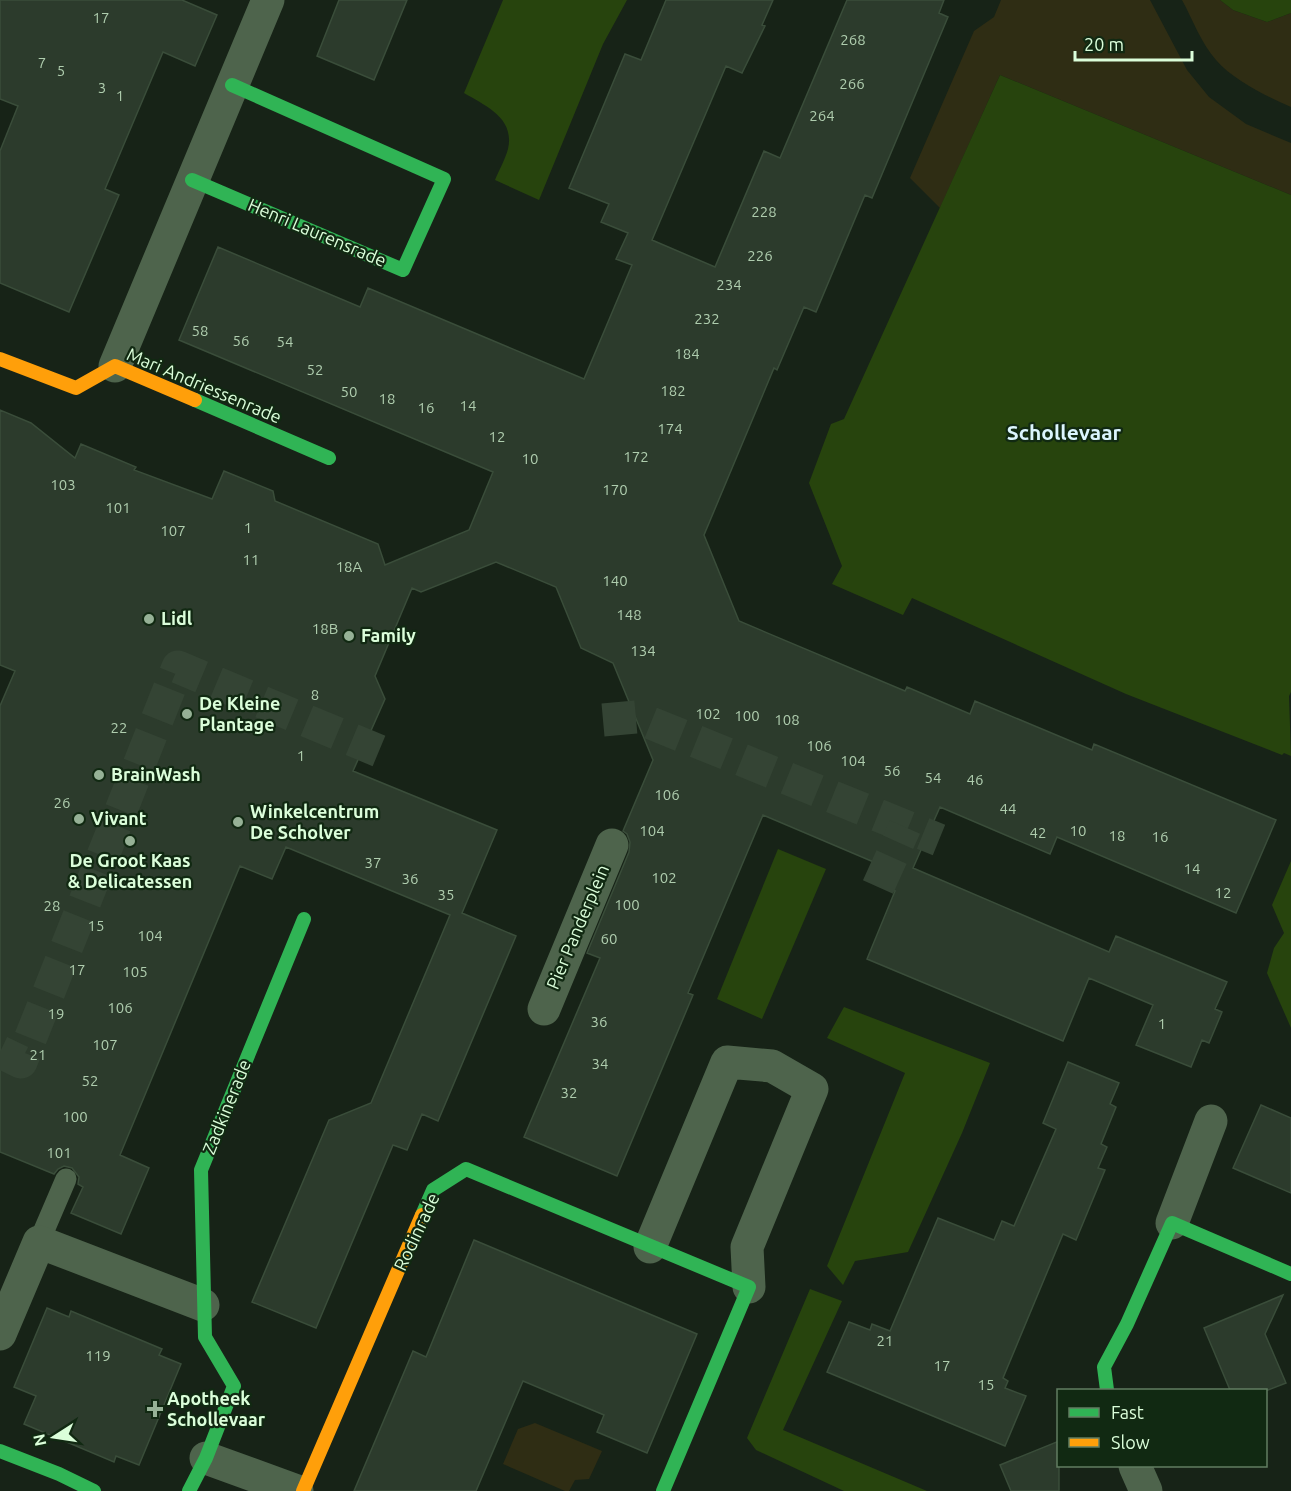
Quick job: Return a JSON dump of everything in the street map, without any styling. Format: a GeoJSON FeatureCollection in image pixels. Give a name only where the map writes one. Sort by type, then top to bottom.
{"type":"FeatureCollection","features":[{"type":"Feature","properties":{"kind":"street"},"geometry":{"type":"LineString","coordinates":[[115,366],[268,0]]}},
{"type":"Feature","properties":{"kind":"street","name":"Henri Laurensrade"},"geometry":{"type":"LineString","coordinates":[[192,180],[403,270],[444,179],[232,85]]}},
{"type":"Feature","properties":{"kind":"street","name":"Mari Andriessenrade"},"geometry":{"type":"LineString","coordinates":[[0,359],[75,388],[115,366],[329,458]]}},
{"type":"Feature","properties":{"kind":"street","name":"Pier Panderplein"},"geometry":{"type":"LineString","coordinates":[[544,1009],[612,845]]}},
{"type":"Feature","properties":{"kind":"street","name":"Zadkinerade"},"geometry":{"type":"LineString","coordinates":[[189,1491],[206,1458],[234,1386],[205,1337],[202,1305],[201,1170],[304,920]]}},
{"type":"Feature","properties":{"kind":"street"},"geometry":{"type":"LineString","coordinates":[[650,1247],[727,1062],[772,1066],[812,1089],[747,1247],[749,1287],[663,1491]]}},
{"type":"Feature","properties":{"kind":"street"},"geometry":{"type":"LineString","coordinates":[[1107,1389],[1104,1366],[1127,1324],[1172,1223],[1211,1121]]}},
{"type":"Feature","properties":{"kind":"street","name":"Rodinrade"},"geometry":{"type":"LineString","coordinates":[[303,1491],[433,1190],[466,1169],[749,1287]]}},
{"type":"Feature","properties":{"kind":"street"},"geometry":{"type":"LineString","coordinates":[[1172,1223],[1291,1274]]}},
{"type":"Feature","properties":{"kind":"street"},"geometry":{"type":"LineString","coordinates":[[0,1334],[39,1242],[202,1305]]}},
{"type":"Feature","properties":{"kind":"street"},"geometry":{"type":"LineString","coordinates":[[0,1451],[59,1474],[94,1491]]}},
{"type":"Feature","properties":{"kind":"street"},"geometry":{"type":"LineString","coordinates":[[206,1458],[297,1491]]}},
{"type":"Feature","properties":{"kind":"street"},"geometry":{"type":"LineString","coordinates":[[1135,1467],[1146,1491]]}},
{"type":"Feature","properties":{"kind":"lane"},"geometry":{"type":"LineString","coordinates":[[39,1242],[66,1179]]}},
{"type":"Feature","properties":{"kind":"shaded area"},"geometry":{"type":"Polygon","coordinates":[[[503,0],[627,0],[603,44],[539,200],[495,180],[508,149],[507,129],[497,114],[464,93],[503,0]]]}},
{"type":"Feature","properties":{"kind":"shaded area"},"geometry":{"type":"Polygon","coordinates":[[[1001,0],[1150,0],[1187,70],[1209,97],[1246,124],[1291,143],[1291,195],[1000,75],[940,208],[910,178],[974,31],[994,17],[1001,0]]]}},
{"type":"Feature","properties":{"kind":"shaded area"},"geometry":{"type":"Polygon","coordinates":[[[1182,0],[1220,0],[1233,10],[1267,22],[1291,13],[1291,107],[1251,87],[1223,67],[1206,46],[1182,0]]]}},
{"type":"Feature","properties":{"kind":"shaded area"},"geometry":{"type":"Polygon","coordinates":[[[1220,0],[1291,0],[1291,13],[1267,22],[1233,10],[1220,0]]]}},
{"type":"Feature","properties":{"kind":"shaded area"},"geometry":{"type":"Polygon","coordinates":[[[1000,75],[1291,195],[1291,692],[1289,696],[1291,756],[1284,753],[1282,755],[1126,694],[912,598],[903,615],[832,584],[842,566],[809,483],[831,424],[844,419],[1000,75]]]}},
{"type":"Feature","properties":{"kind":"shaded area"},"geometry":{"type":"Polygon","coordinates":[[[778,849],[826,869],[762,1019],[717,999],[778,849]]]}},
{"type":"Feature","properties":{"kind":"shaded area"},"geometry":{"type":"Polygon","coordinates":[[[1291,861],[1291,1028],[1267,973],[1274,948],[1284,933],[1272,905],[1291,861]]]}},
{"type":"Feature","properties":{"kind":"shaded area"},"geometry":{"type":"Polygon","coordinates":[[[844,1007],[990,1063],[962,1133],[908,1252],[855,1261],[843,1285],[827,1266],[905,1073],[827,1038],[844,1007]]]}},
{"type":"Feature","properties":{"kind":"shaded area"},"geometry":{"type":"Polygon","coordinates":[[[810,1289],[842,1301],[783,1430],[927,1491],[844,1491],[756,1450],[747,1438],[810,1289]]]}},
{"type":"Feature","properties":{"kind":"shaded area"},"geometry":{"type":"Polygon","coordinates":[[[535,1423],[602,1451],[589,1479],[575,1480],[569,1491],[565,1491],[503,1464],[518,1429],[535,1423]]]}},
{"type":"Feature","properties":{"kind":"building"},"geometry":{"type":"Polygon","coordinates":[[[0,0],[182,0],[217,15],[195,66],[163,52],[105,189],[119,195],[69,312],[0,283],[0,151],[18,106],[0,99],[0,0]]]}},
{"type":"Feature","properties":{"kind":"building"},"geometry":{"type":"Polygon","coordinates":[[[339,0],[407,0],[374,80],[317,56],[339,0]]]}},
{"type":"Feature","properties":{"kind":"building"},"geometry":{"type":"Polygon","coordinates":[[[666,0],[773,0],[762,25],[765,26],[742,73],[726,66],[652,240],[715,267],[764,151],[780,158],[847,0],[944,0],[939,13],[948,17],[872,198],[865,195],[816,312],[804,307],[777,370],[774,368],[704,535],[739,621],[905,691],[907,687],[970,714],[975,701],[1092,750],[1094,744],[1276,820],[1236,913],[1057,837],[1050,854],[940,807],[913,868],[1109,952],[1116,936],[1227,982],[1215,1009],[1222,1012],[1209,1043],[1202,1040],[1191,1067],[1136,1045],[1153,1005],[1089,978],[1063,1041],[867,959],[895,891],[869,881],[876,863],[763,815],[688,993],[693,995],[617,1176],[524,1137],[600,958],[587,953],[629,852],[630,842],[623,831],[653,760],[613,663],[581,648],[556,587],[496,562],[421,592],[412,588],[375,676],[385,699],[353,771],[497,830],[462,913],[516,936],[438,1121],[422,1114],[407,1150],[393,1145],[316,1328],[252,1302],[329,1120],[371,1103],[450,915],[286,847],[272,879],[240,866],[120,1155],[149,1168],[121,1234],[71,1213],[83,1187],[78,1184],[79,1177],[72,1168],[64,1166],[54,1174],[0,1152],[0,706],[15,671],[0,665],[0,410],[31,423],[75,458],[81,444],[136,467],[134,470],[212,499],[224,471],[273,491],[275,501],[378,544],[385,565],[469,530],[493,472],[179,340],[218,247],[360,307],[368,288],[584,379],[632,265],[616,259],[628,233],[601,222],[609,204],[569,188],[625,54],[641,60],[666,0]]]}},
{"type":"Feature","properties":{"kind":"building"},"geometry":{"type":"Polygon","coordinates":[[[1068,1062],[1119,1083],[1110,1104],[1116,1107],[1101,1144],[1107,1147],[1098,1168],[1105,1170],[1076,1240],[1063,1234],[1003,1378],[1008,1381],[1005,1388],[1026,1396],[1005,1446],[827,1372],[849,1322],[870,1330],[872,1324],[890,1331],[938,1218],[994,1240],[1002,1221],[1014,1226],[1056,1129],[1043,1123],[1068,1062]]]}},
{"type":"Feature","properties":{"kind":"building"},"geometry":{"type":"Polygon","coordinates":[[[1261,1105],[1291,1118],[1291,1193],[1233,1168],[1261,1105]]]}},
{"type":"Feature","properties":{"kind":"building"},"geometry":{"type":"Polygon","coordinates":[[[474,1240],[697,1334],[647,1453],[597,1432],[604,1415],[523,1381],[476,1491],[354,1491],[413,1351],[426,1357],[474,1240]]]}},
{"type":"Feature","properties":{"kind":"building"},"geometry":{"type":"Polygon","coordinates":[[[1283,1295],[1265,1334],[1286,1383],[1268,1390],[1230,1389],[1204,1328],[1283,1295]]]}},
{"type":"Feature","properties":{"kind":"building"},"geometry":{"type":"Polygon","coordinates":[[[47,1308],[69,1317],[71,1311],[162,1349],[159,1355],[181,1364],[139,1465],[116,1456],[114,1462],[24,1424],[36,1396],[14,1387],[47,1308]]]}},
{"type":"Feature","properties":{"kind":"building"},"geometry":{"type":"Polygon","coordinates":[[[1057,1442],[1059,1491],[1011,1491],[1000,1465],[1057,1442]]]}},
{"type":"Feature","properties":{"kind":"tunnel"},"geometry":{"type":"LineString","coordinates":[[0,1052],[21,1062],[178,667],[379,751]]}},
{"type":"Feature","properties":{"kind":"tunnel"},"geometry":{"type":"LineString","coordinates":[[603,720],[636,717],[939,840]]}},
{"type":"Feature","properties":{"kind":"tunnel"},"geometry":{"type":"LineString","coordinates":[[878,887],[905,827]]}},
{"type":"Feature","properties":{"kind":"traffic: fast"},"geometry":{"type":"LineString","coordinates":[[192,180],[403,270],[444,179],[232,85]]}},
{"type":"Feature","properties":{"kind":"traffic: fast"},"geometry":{"type":"LineString","coordinates":[[195,400],[329,458]]}},
{"type":"Feature","properties":{"kind":"traffic: fast"},"geometry":{"type":"LineString","coordinates":[[189,1491],[206,1458],[234,1386],[205,1337],[201,1170],[304,919]]}},
{"type":"Feature","properties":{"kind":"traffic: fast"},"geometry":{"type":"LineString","coordinates":[[422,1215],[433,1190],[466,1169],[749,1287],[663,1491]]}},
{"type":"Feature","properties":{"kind":"traffic: fast"},"geometry":{"type":"LineString","coordinates":[[1107,1389],[1104,1367],[1127,1324],[1172,1223],[1291,1274]]}},
{"type":"Feature","properties":{"kind":"traffic: fast"},"geometry":{"type":"LineString","coordinates":[[0,1451],[59,1474],[94,1491]]}},
{"type":"Feature","properties":{"kind":"traffic: slow"},"geometry":{"type":"LineString","coordinates":[[0,359],[76,388],[115,366],[195,400]]}},
{"type":"Feature","properties":{"kind":"traffic: slow"},"geometry":{"type":"LineString","coordinates":[[303,1491],[422,1215]]}},
{"type":"Feature","properties":{"kind":"place","name":"Lidl"},"geometry":{"type":"Point","coordinates":[149,619]}},
{"type":"Feature","properties":{"kind":"place","name":"Family"},"geometry":{"type":"Point","coordinates":[349,636]}},
{"type":"Feature","properties":{"kind":"place","name":"De Kleine Plantage"},"geometry":{"type":"Point","coordinates":[187,714]}},
{"type":"Feature","properties":{"kind":"place","name":"BrainWash"},"geometry":{"type":"Point","coordinates":[99,775]}},
{"type":"Feature","properties":{"kind":"place","name":"Vivant"},"geometry":{"type":"Point","coordinates":[79,819]}},
{"type":"Feature","properties":{"kind":"place","name":"Winkelcentrum De Scholver"},"geometry":{"type":"Point","coordinates":[238,822]}},
{"type":"Feature","properties":{"kind":"place","name":"De Groot Kaas & Delicatessen"},"geometry":{"type":"Point","coordinates":[130,841]}},
{"type":"Feature","properties":{"kind":"place","name":"Apotheek Schollevaar"},"geometry":{"type":"Point","coordinates":[155,1409]}},
{"type":"Feature","properties":{"kind":"district","name":"Schollevaar"},"geometry":{"type":"Point","coordinates":[1064,433]}}]}
